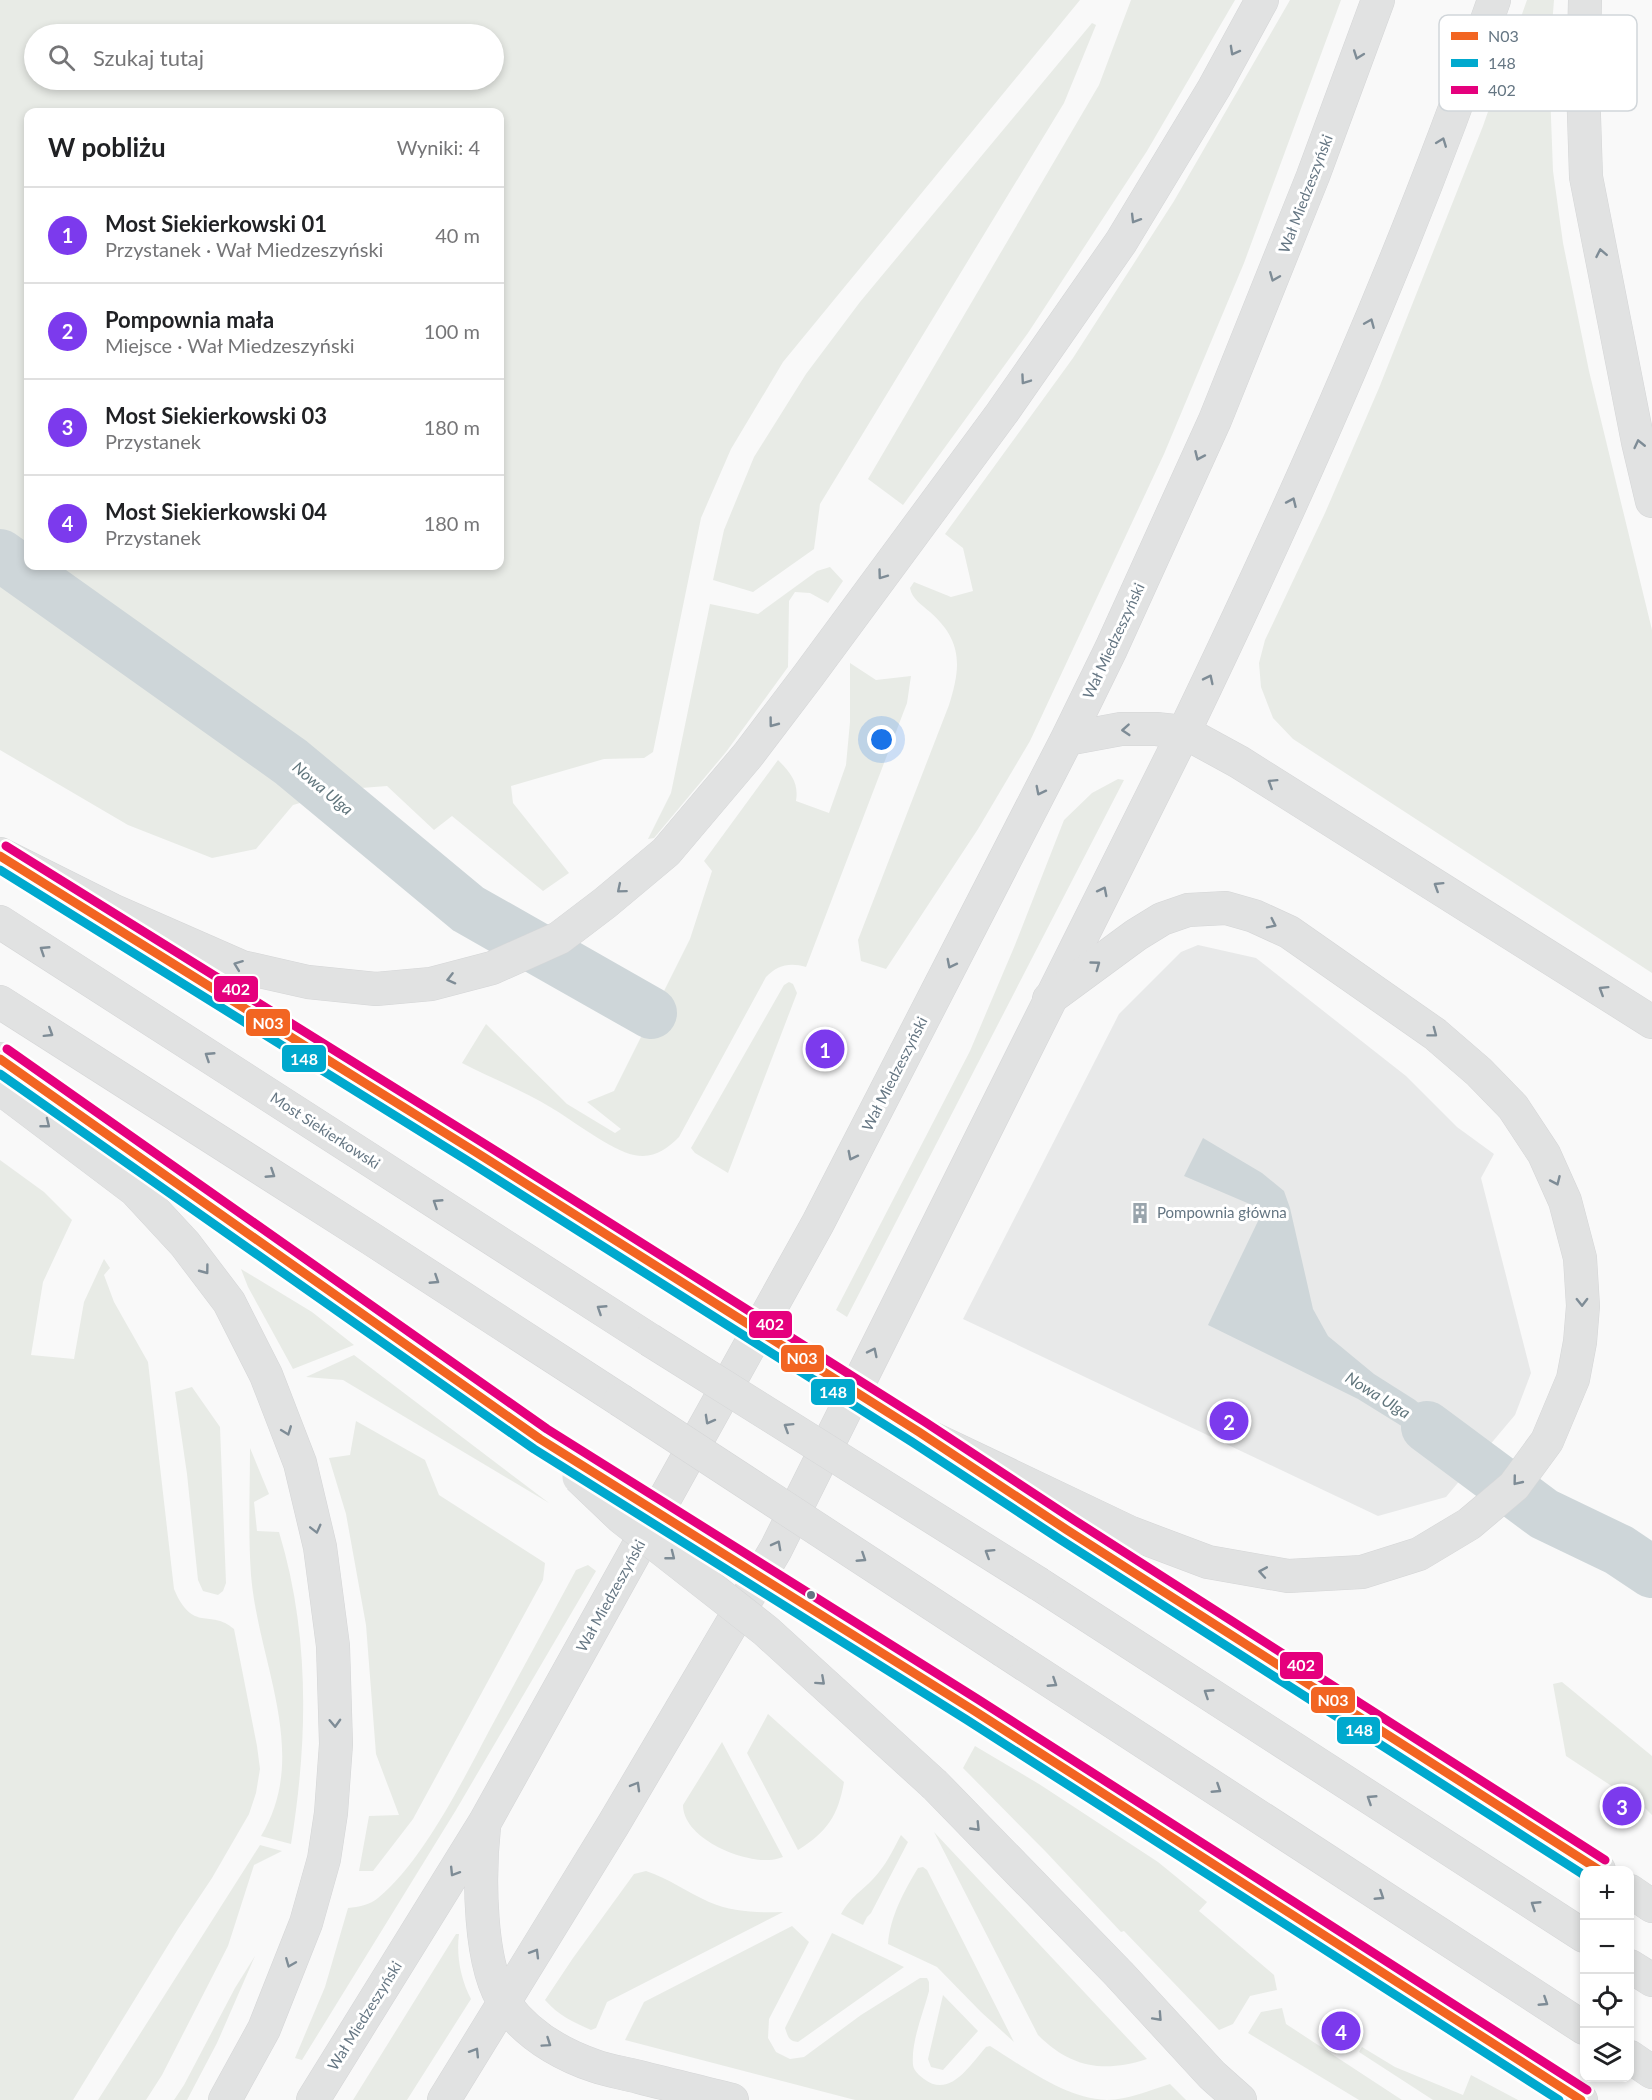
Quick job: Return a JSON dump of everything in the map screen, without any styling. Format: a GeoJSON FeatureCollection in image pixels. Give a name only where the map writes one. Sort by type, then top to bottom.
{"type":"FeatureCollection","features":[{"type":"Feature","properties":{"kind":"main road"},"geometry":{"type":"LineString","coordinates":[[0,855],[112,910],[242,967],[308,982],[376,989],[431,984],[492,968],[559,938],[666,852],[748,755],[808,676],[1002,413],[1121,242],[1214,88],[1262,0]]}},
{"type":"Feature","properties":{"kind":"main road","name":"Wał Miedzeszyński"},"geometry":{"type":"LineString","coordinates":[[313,2100],[485,1822],[818,1223],[1067,739],[1111,649],[1219,410],[1309,186],[1378,0]]}},
{"type":"Feature","properties":{"kind":"main road"},"geometry":{"type":"LineString","coordinates":[[1489,15],[1494,0]]}},
{"type":"Feature","properties":{"kind":"main road"},"geometry":{"type":"LineString","coordinates":[[1585,0],[1585,15]]}},
{"type":"Feature","properties":{"kind":"main road"},"geometry":{"type":"LineString","coordinates":[[444,2100],[613,1825],[776,1549],[1184,732],[1256,582],[1353,362],[1453,111]]}},
{"type":"Feature","properties":{"kind":"main road"},"geometry":{"type":"LineString","coordinates":[[1584,111],[1586,177],[1652,501]]}},
{"type":"Feature","properties":{"kind":"main road"},"geometry":{"type":"LineString","coordinates":[[1067,739],[1121,729],[1184,732],[1249,768],[1652,1022]]}},
{"type":"Feature","properties":{"kind":"main road"},"geometry":{"type":"LineString","coordinates":[[0,855],[919,1432],[1072,1519],[1593,1866]]}},
{"type":"Feature","properties":{"kind":"main road"},"geometry":{"type":"LineString","coordinates":[[1049,999],[1136,935],[1162,919],[1188,910],[1226,908],[1254,916],[1288,932],[1435,1034],[1479,1072],[1513,1107],[1544,1154],[1565,1201],[1577,1244],[1583,1306],[1580,1342],[1573,1379],[1547,1441],[1514,1486],[1469,1524],[1419,1554],[1362,1572],[1288,1576],[1208,1562],[1131,1533],[1072,1519]]}},
{"type":"Feature","properties":{"kind":"main road","name":"Most Siekierkowski"},"geometry":{"type":"LineString","coordinates":[[0,922],[650,1340],[1039,1584],[1580,1933]]}},
{"type":"Feature","properties":{"kind":"main road"},"geometry":{"type":"LineString","coordinates":[[0,1002],[620,1400],[1580,2025]]}},
{"type":"Feature","properties":{"kind":"main road"},"geometry":{"type":"LineString","coordinates":[[0,1059],[540,1439],[582,1472],[973,1710],[1581,2100]]}},
{"type":"Feature","properties":{"kind":"main road"},"geometry":{"type":"LineString","coordinates":[[0,1088],[135,1190],[185,1244],[229,1302],[271,1389],[300,1462],[320,1547],[333,1646],[336,1744],[331,1813],[324,1859],[311,1909],[264,2029],[225,2100]]}},
{"type":"Feature","properties":{"kind":"main road"},"geometry":{"type":"LineString","coordinates":[[582,1472],[622,1518],[766,1631],[935,1785],[1119,1974],[1212,2075],[1240,2100]]}},
{"type":"Feature","properties":{"kind":"main road"},"geometry":{"type":"LineString","coordinates":[[485,1822],[481,1896],[485,1938],[492,1974],[505,2003],[529,2030],[556,2049],[585,2062],[732,2100]]}},
{"type":"Feature","properties":{"kind":"main road"},"geometry":{"type":"LineString","coordinates":[[1634,1894],[1652,1906]]}},
{"type":"Feature","properties":{"kind":"main road"},"geometry":{"type":"LineString","coordinates":[[1634,1968],[1652,1980]]}},
{"type":"Feature","properties":{"kind":"main road"},"geometry":{"type":"LineString","coordinates":[[1634,2060],[1652,2072]]}},
{"type":"Feature","properties":{"kind":"shaded area"},"geometry":{"type":"Polygon","coordinates":[[[0,0],[1080,0],[783,362],[731,449],[701,518],[653,752],[644,758],[604,759],[511,786],[513,803],[569,873],[543,891],[452,816],[434,830],[387,786],[348,789],[293,805],[256,849],[212,858],[128,825],[0,750],[0,0]]]}},
{"type":"Feature","properties":{"kind":"shaded area"},"geometry":{"type":"Polygon","coordinates":[[[1131,0],[1235,0],[1147,151],[1028,333],[903,505],[868,479],[1099,85],[1131,0]]]}},
{"type":"Feature","properties":{"kind":"shaded area"},"geometry":{"type":"Polygon","coordinates":[[[1290,0],[1341,0],[1244,263],[1164,454],[1030,741],[978,829],[886,969],[861,961],[858,940],[949,705],[956,679],[956,655],[949,633],[915,599],[910,588],[914,582],[951,597],[973,591],[963,548],[945,534],[1073,358],[1174,201],[1290,0]]]}},
{"type":"Feature","properties":{"kind":"shaded area"},"geometry":{"type":"Polygon","coordinates":[[[1527,0],[1554,0],[1553,15],[1522,15],[1527,0]]]}},
{"type":"Feature","properties":{"kind":"shaded area"},"geometry":{"type":"Polygon","coordinates":[[[1092,23],[1096,25],[1064,103],[820,504],[814,549],[753,592],[713,580],[724,530],[754,457],[806,374],[860,302],[1092,23]]]}},
{"type":"Feature","properties":{"kind":"shaded area"},"geometry":{"type":"Polygon","coordinates":[[[1488,111],[1551,111],[1553,171],[1563,243],[1589,371],[1652,630],[1652,973],[1293,739],[1273,718],[1261,687],[1259,663],[1265,640],[1325,513],[1379,388],[1488,111]]]}},
{"type":"Feature","properties":{"kind":"shaded area"},"geometry":{"type":"Polygon","coordinates":[[[830,567],[843,581],[828,603],[810,593],[795,592],[789,601],[788,667],[726,752],[654,838],[648,839],[671,793],[710,604],[758,614],[817,571],[830,567]]]}},
{"type":"Feature","properties":{"kind":"shaded area"},"geometry":{"type":"Polygon","coordinates":[[[850,663],[876,680],[911,676],[907,703],[806,967],[784,966],[766,977],[679,1137],[664,1149],[647,1156],[625,1152],[539,1101],[462,1063],[486,1024],[567,1104],[615,1133],[621,1129],[587,1102],[614,1091],[690,939],[712,871],[704,861],[778,760],[793,779],[797,795],[796,801],[829,813],[846,765],[850,722],[850,663]]]}},
{"type":"Feature","properties":{"kind":"shaded area"},"geometry":{"type":"Polygon","coordinates":[[[1118,779],[1124,780],[847,1317],[836,1310],[970,1051],[1064,820],[1092,793],[1118,779]]]}},
{"type":"Feature","properties":{"kind":"shaded area"},"geometry":{"type":"Polygon","coordinates":[[[1198,945],[1256,958],[1406,1076],[1457,1127],[1494,1154],[1481,1178],[1531,1373],[1515,1415],[1446,1497],[1378,1516],[963,1319],[1119,1014],[1181,952],[1198,945]]]}},
{"type":"Feature","properties":{"kind":"shaded area"},"geometry":{"type":"Polygon","coordinates":[[[789,982],[793,984],[797,993],[728,1173],[695,1153],[691,1148],[784,985],[789,982]]]}},
{"type":"Feature","properties":{"kind":"shaded area"},"geometry":{"type":"Polygon","coordinates":[[[0,1160],[44,1192],[72,1220],[43,1282],[31,1355],[74,1359],[84,1302],[104,1259],[110,1268],[104,1275],[114,1302],[148,1362],[174,1589],[181,1603],[195,1616],[217,1620],[234,1629],[260,1769],[256,1793],[249,1814],[212,1878],[73,2100],[0,2100],[0,1160]]]}},
{"type":"Feature","properties":{"kind":"shaded area"},"geometry":{"type":"Polygon","coordinates":[[[241,1269],[312,1312],[354,1345],[293,1369],[248,1287],[241,1269]]]}},
{"type":"Feature","properties":{"kind":"shaded area"},"geometry":{"type":"Polygon","coordinates":[[[354,1355],[549,1503],[343,1380],[306,1377],[354,1355]]]}},
{"type":"Feature","properties":{"kind":"shaded area"},"geometry":{"type":"Polygon","coordinates":[[[192,1387],[220,1427],[226,1583],[223,1591],[218,1595],[203,1591],[198,1580],[187,1474],[175,1392],[192,1387]]]}},
{"type":"Feature","properties":{"kind":"shaded area"},"geometry":{"type":"Polygon","coordinates":[[[356,1421],[425,1460],[439,1495],[545,1563],[543,1580],[413,1819],[373,1871],[359,1871],[369,1816],[399,1815],[376,1754],[366,1625],[346,1514],[329,1458],[350,1455],[356,1421]]]}},
{"type":"Feature","properties":{"kind":"shaded area"},"geometry":{"type":"Polygon","coordinates":[[[250,1448],[269,1494],[254,1502],[257,1531],[279,1532],[289,1570],[301,1648],[303,1726],[301,1766],[291,1844],[261,1836],[275,1805],[282,1773],[282,1740],[255,1608],[251,1575],[250,1448]]]}},
{"type":"Feature","properties":{"kind":"shaded area"},"geometry":{"type":"Polygon","coordinates":[[[588,1565],[596,1571],[456,1810],[302,2060],[295,2058],[325,1987],[348,1908],[364,1905],[378,1898],[395,1882],[426,1842],[454,1796],[576,1570],[588,1565]]]}},
{"type":"Feature","properties":{"kind":"shaded area"},"geometry":{"type":"Polygon","coordinates":[[[1562,1682],[1652,1756],[1652,1815],[1645,1808],[1566,1756],[1553,1684],[1562,1682]]]}},
{"type":"Feature","properties":{"kind":"shaded area"},"geometry":{"type":"Polygon","coordinates":[[[768,1714],[844,1782],[830,1822],[817,1837],[798,1850],[747,1753],[768,1714]]]}},
{"type":"Feature","properties":{"kind":"shaded area"},"geometry":{"type":"Polygon","coordinates":[[[722,1742],[783,1857],[757,1860],[729,1852],[703,1837],[692,1828],[686,1817],[683,1805],[722,1742]]]}},
{"type":"Feature","properties":{"kind":"shaded area"},"geometry":{"type":"Polygon","coordinates":[[[975,1746],[1039,1784],[1158,1862],[1207,1902],[1199,1911],[1274,1975],[1277,1990],[1250,1996],[1233,2024],[1219,2030],[963,1768],[975,1746]]]}},
{"type":"Feature","properties":{"kind":"shaded area"},"geometry":{"type":"Polygon","coordinates":[[[934,1832],[1147,2059],[1116,2066],[1089,2065],[1063,2055],[1038,2035],[934,1832]]]}},
{"type":"Feature","properties":{"kind":"shaded area"},"geometry":{"type":"Polygon","coordinates":[[[901,1835],[908,1842],[863,1925],[841,1914],[850,1901],[882,1868],[901,1835]]]}},
{"type":"Feature","properties":{"kind":"shaded area"},"geometry":{"type":"Polygon","coordinates":[[[260,1845],[282,1851],[254,1865],[228,1946],[162,2075],[146,2100],[98,2100],[260,1845]]]}},
{"type":"Feature","properties":{"kind":"shaded area"},"geometry":{"type":"Polygon","coordinates":[[[923,1867],[927,1870],[1014,2042],[937,1967],[888,1944],[898,1904],[918,1868],[923,1867]]]}},
{"type":"Feature","properties":{"kind":"shaded area"},"geometry":{"type":"Polygon","coordinates":[[[646,1871],[727,1908],[783,1912],[607,2002],[596,2028],[591,2030],[561,2014],[545,2000],[634,1874],[646,1871]]]}},
{"type":"Feature","properties":{"kind":"shaded area"},"geometry":{"type":"Polygon","coordinates":[[[792,1926],[809,1942],[769,2019],[768,2038],[776,2052],[790,2059],[804,2057],[861,2015],[920,1978],[927,1978],[929,1991],[913,2056],[914,2069],[924,2079],[933,2084],[942,2085],[951,2082],[966,2070],[986,2047],[990,2046],[1061,2088],[1076,2094],[1107,2100],[855,2100],[625,2040],[644,2002],[792,1926]]]}},
{"type":"Feature","properties":{"kind":"shaded area"},"geometry":{"type":"Polygon","coordinates":[[[832,1933],[904,1967],[798,2042],[792,2041],[785,2028],[832,1933]]]}},
{"type":"Feature","properties":{"kind":"shaded area"},"geometry":{"type":"Polygon","coordinates":[[[456,1934],[459,1934],[458,1951],[462,1976],[471,1999],[407,2100],[353,2100],[456,1934]]]}},
{"type":"Feature","properties":{"kind":"shaded area"},"geometry":{"type":"Polygon","coordinates":[[[255,1956],[217,2043],[187,2100],[174,2100],[235,1988],[255,1956]]]}},
{"type":"Feature","properties":{"kind":"shaded area"},"geometry":{"type":"Polygon","coordinates":[[[943,1995],[978,2031],[943,2070],[931,2067],[928,2059],[943,1995]]]}},
{"type":"Feature","properties":{"kind":"shaded area"},"geometry":{"type":"Polygon","coordinates":[[[1282,2008],[1286,2024],[1402,2100],[1359,2100],[1248,2033],[1261,2012],[1282,2008]]]}},
{"type":"Feature","properties":{"kind":"shaded area"},"geometry":{"type":"Polygon","coordinates":[[[1362,2047],[1395,2067],[1463,2095],[1471,2075],[1518,2100],[1433,2100],[1359,2052],[1362,2047]]]}},
{"type":"Feature","properties":{"kind":"shaded area"},"geometry":{"type":"Polygon","coordinates":[[[1170,2084],[1186,2100],[1115,2100],[1170,2084]]]}},
{"type":"Feature","properties":{"kind":"water"},"geometry":{"type":"Polygon","coordinates":[[[1203,1138],[1262,1173],[1284,1191],[1313,1309],[1328,1336],[1374,1374],[1415,1400],[1443,1423],[1470,1440],[1493,1460],[1479,1474],[1358,1399],[1208,1325],[1259,1219],[1258,1211],[1252,1205],[1184,1176],[1203,1138]]]}},
{"type":"Feature","properties":{"kind":"waterway","name":"Nowa Ulga"},"geometry":{"type":"LineString","coordinates":[[0,555],[291,762],[468,909],[651,1013]]}},
{"type":"Feature","properties":{"kind":"waterway","name":"Nowa Ulga"},"geometry":{"type":"LineString","coordinates":[[1427,1427],[1544,1514],[1619,1550],[1652,1572]]}},
{"type":"Feature","properties":{"kind":"transit line","name":"402"},"geometry":{"type":"LineString","coordinates":[[6,846],[925,1422],[1605,1860]]}},
{"type":"Feature","properties":{"kind":"transit line","name":"N03"},"geometry":{"type":"LineString","coordinates":[[0,856],[919,1432],[1067,1530],[1593,1866]]}},
{"type":"Feature","properties":{"kind":"transit line","name":"148"},"geometry":{"type":"LineString","coordinates":[[0,870],[468,1161],[912,1442],[1580,1872]]}},
{"type":"Feature","properties":{"kind":"transit line","name":"402"},"geometry":{"type":"LineString","coordinates":[[7,1049],[547,1429],[979,1700],[1587,2090]]}},
{"type":"Feature","properties":{"kind":"transit line","name":"N03"},"geometry":{"type":"LineString","coordinates":[[0,1059],[540,1439],[973,1710],[1581,2100]]}},
{"type":"Feature","properties":{"kind":"transit line","name":"148"},"geometry":{"type":"LineString","coordinates":[[0,1074],[534,1449],[967,1720],[1559,2100]]}},
{"type":"Feature","properties":{"kind":"place","name":"Most Siekierkowski 01"},"geometry":{"type":"Point","coordinates":[825,1049]}},
{"type":"Feature","properties":{"kind":"place","name":"Pompownia główna"},"geometry":{"type":"Point","coordinates":[1140,1213]}},
{"type":"Feature","properties":{"kind":"place","name":"Pompownia mała"},"geometry":{"type":"Point","coordinates":[1229,1421]}},
{"type":"Feature","properties":{"kind":"place","name":"Most Siekierkowski 03"},"geometry":{"type":"Point","coordinates":[1622,1806]}},
{"type":"Feature","properties":{"kind":"place","name":"Most Siekierkowski 04"},"geometry":{"type":"Point","coordinates":[1341,2031]}}]}
